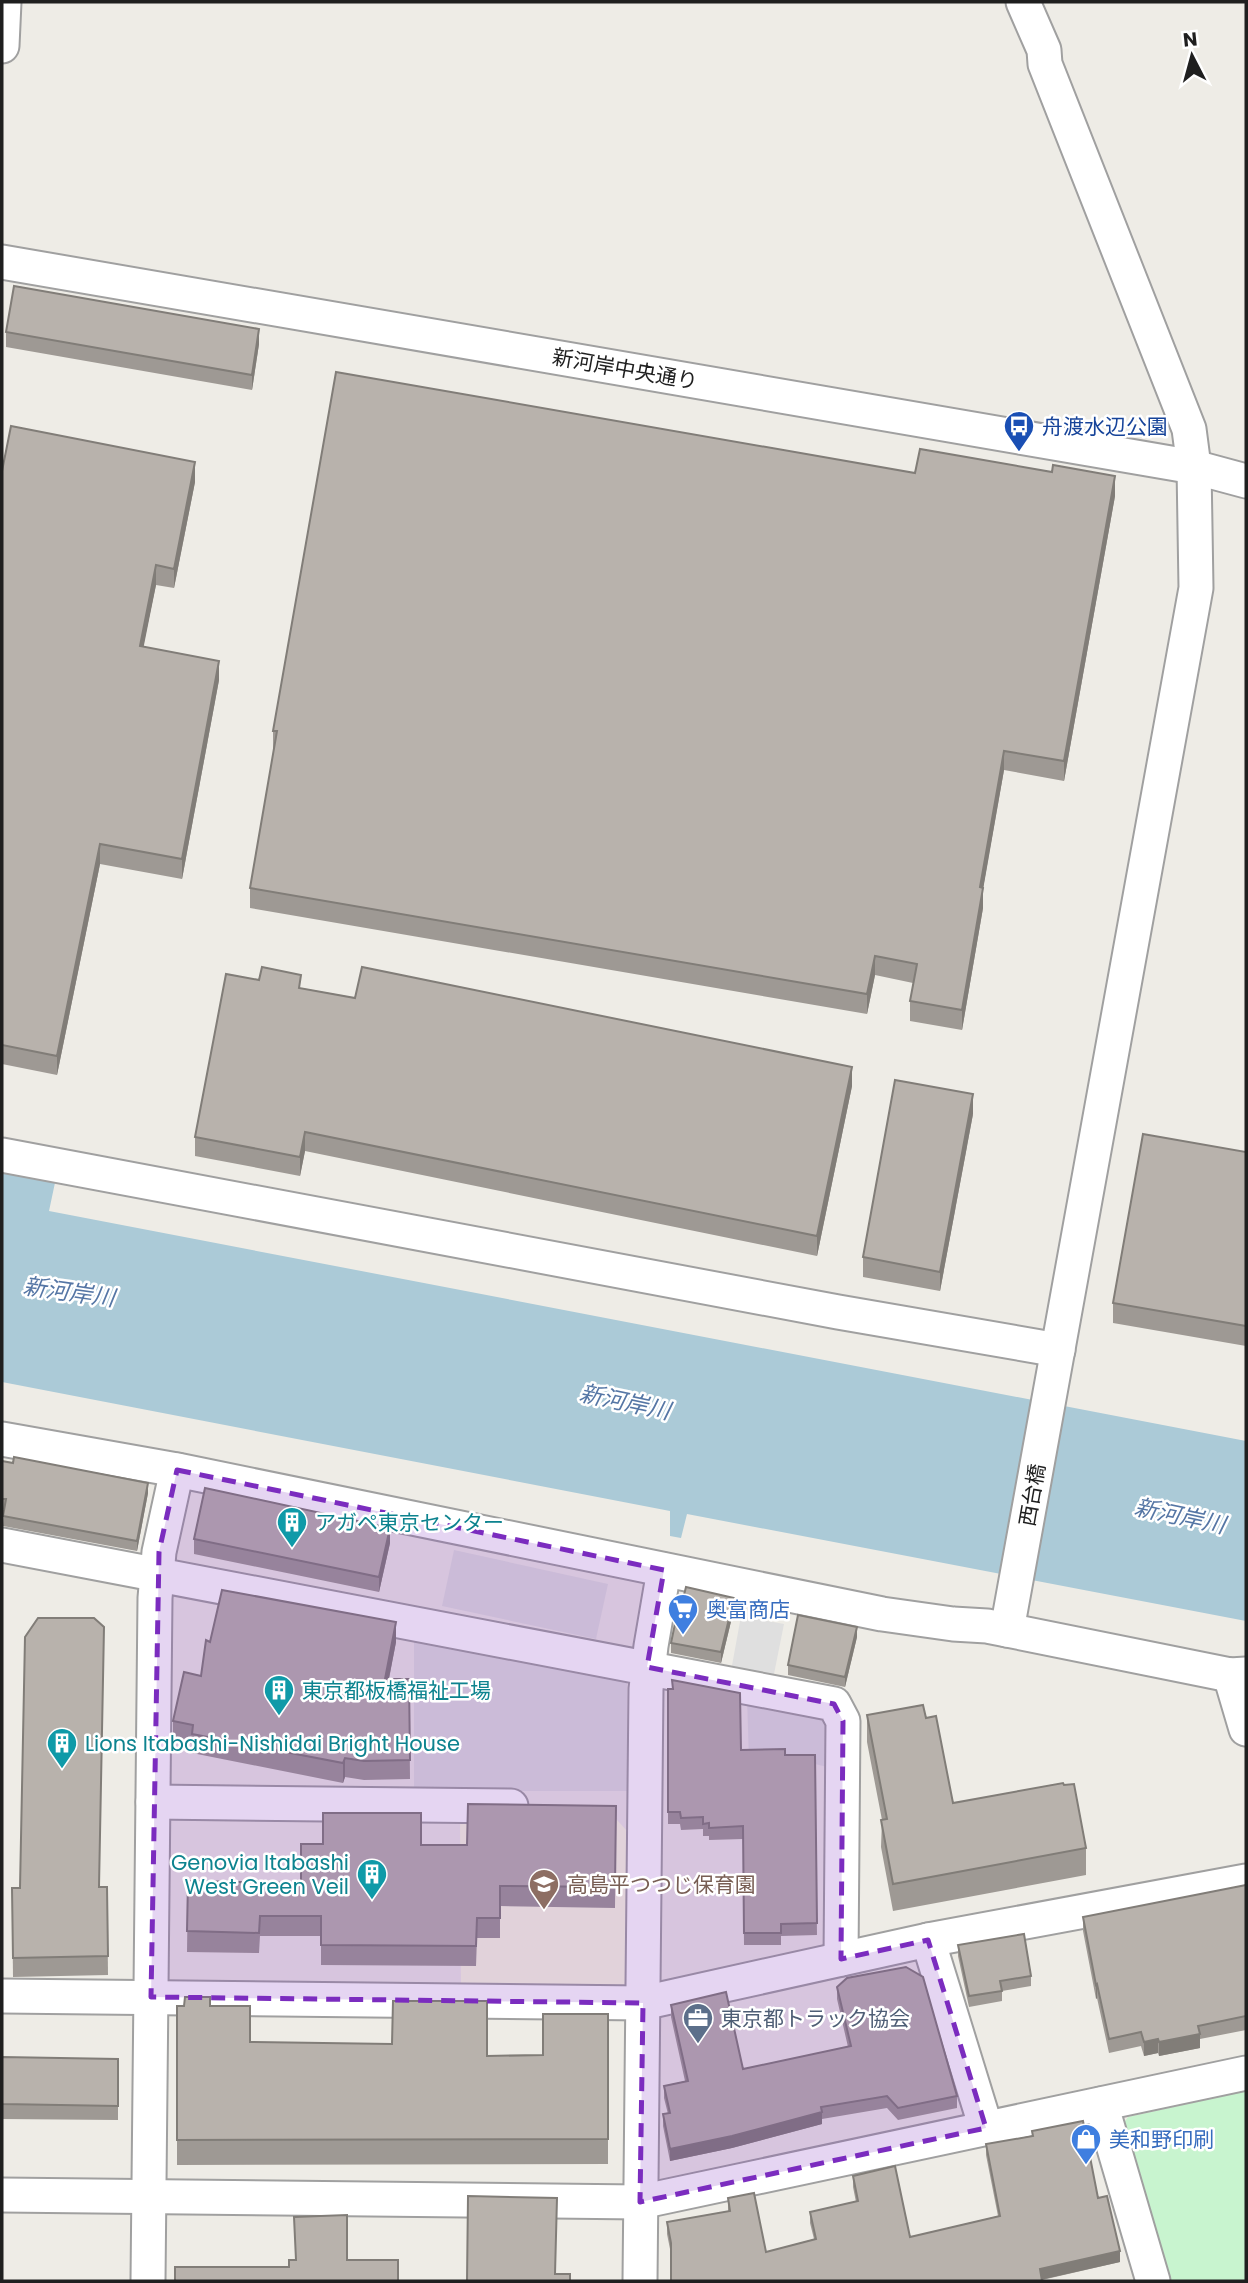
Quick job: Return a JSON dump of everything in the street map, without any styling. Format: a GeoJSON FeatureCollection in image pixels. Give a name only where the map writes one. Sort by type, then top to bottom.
{"type":"FeatureCollection","features":[{"type":"Feature","properties":{"kind":"street"},"geometry":{"type":"LineString","coordinates":[[2,46],[4,2]]}},
{"type":"Feature","properties":{"kind":"street","name":"西台橋"},"geometry":{"type":"LineString","coordinates":[[1007,1630],[1196,588],[1194,467],[1189,429],[1045,65],[1044,50],[1023,2]]}},
{"type":"Feature","properties":{"kind":"street","name":"新河岸中央通り"},"geometry":{"type":"LineString","coordinates":[[2,262],[1194,467],[1246,481]]}},
{"type":"Feature","properties":{"kind":"street"},"geometry":{"type":"LineString","coordinates":[[2,1156],[1057,1355]]}},
{"type":"Feature","properties":{"kind":"street"},"geometry":{"type":"LineString","coordinates":[[2,1439],[177,1470],[882,1614],[1007,1630],[1238,1674],[1246,1729]]}},
{"type":"Feature","properties":{"kind":"street"},"geometry":{"type":"LineString","coordinates":[[148,2281],[157,1574],[159,1552],[177,1470]]}},
{"type":"Feature","properties":{"kind":"street"},"geometry":{"type":"LineString","coordinates":[[2,1545],[834,1704],[843,1721],[841,1959]]}},
{"type":"Feature","properties":{"kind":"street"},"geometry":{"type":"LineString","coordinates":[[639,2281],[643,2003],[631,1807],[648,1667],[664,1570]]}},
{"type":"Feature","properties":{"kind":"street"},"geometry":{"type":"LineString","coordinates":[[153,1802],[535,1806]]}},
{"type":"Feature","properties":{"kind":"street"},"geometry":{"type":"LineString","coordinates":[[2,1996],[643,2003],[928,1940],[1246,1881]]}},
{"type":"Feature","properties":{"kind":"street"},"geometry":{"type":"LineString","coordinates":[[928,1940],[986,2128]]}},
{"type":"Feature","properties":{"kind":"street"},"geometry":{"type":"LineString","coordinates":[[2,2195],[640,2202],[1246,2073]]}},
{"type":"Feature","properties":{"kind":"street"},"geometry":{"type":"LineString","coordinates":[[1101,2104],[1153,2281]]}},
{"type":"Feature","properties":{"kind":"highlighted area"},"geometry":{"type":"Polygon","coordinates":[[[177,1470],[664,1570],[647,1667],[834,1704],[843,1721],[841,1959],[928,1940],[986,2128],[640,2202],[643,2003],[151,1997],[159,1552],[177,1470]]]}},
{"type":"Feature","properties":{"kind":"shaded area"},"geometry":{"type":"Polygon","coordinates":[[[454,1550],[608,1584],[596,1639],[442,1606],[454,1550]]]}},
{"type":"Feature","properties":{"kind":"shaded area"},"geometry":{"type":"Polygon","coordinates":[[[741,1616],[784,1624],[773,1679],[731,1671],[741,1616]]]}},
{"type":"Feature","properties":{"kind":"shaded area"},"geometry":{"type":"Polygon","coordinates":[[[414,1641],[627,1681],[628,1791],[414,1791],[414,1641]]]}},
{"type":"Feature","properties":{"kind":"shaded area"},"geometry":{"type":"Polygon","coordinates":[[[747,1698],[823,1715],[832,1729],[831,1768],[815,1764],[749,1761],[747,1698]]]}},
{"type":"Feature","properties":{"kind":"shaded area","name":"高島平つつじ保育園"},"geometry":{"type":"Polygon","coordinates":[[[460,1816],[616,1819],[628,1832],[628,1993],[461,1990],[460,1816]]]}},
{"type":"Feature","properties":{"kind":"green space"},"geometry":{"type":"Polygon","coordinates":[[[1246,2091],[1246,2281],[1168,2281],[1120,2128],[1128,2117],[1246,2091]]]}},
{"type":"Feature","properties":{"kind":"water","name":"新河岸川"},"geometry":{"type":"Polygon","coordinates":[[[2,1169],[56,1178],[49,1211],[1246,1441],[1246,1621],[687,1514],[681,1538],[670,1536],[670,1511],[2,1382],[2,1169]]]}},
{"type":"Feature","properties":{"kind":"building"},"geometry":{"type":"Polygon","coordinates":[[[14,286],[259,329],[252,375],[6,332],[14,286]]]}},
{"type":"Feature","properties":{"kind":"building"},"geometry":{"type":"Polygon","coordinates":[[[336,372],[915,473],[920,449],[1052,472],[1053,465],[1115,476],[1064,761],[1004,751],[962,1010],[910,1001],[917,964],[875,956],[867,994],[250,888],[277,731],[273,731],[336,372]]]}},
{"type":"Feature","properties":{"kind":"building"},"geometry":{"type":"Polygon","coordinates":[[[11,426],[195,462],[174,569],[156,565],[140,646],[219,661],[182,859],[100,844],[57,1056],[2,1045],[2,471],[11,426]]]}},
{"type":"Feature","properties":{"kind":"building"},"geometry":{"type":"Polygon","coordinates":[[[262,967],[301,975],[299,988],[355,998],[362,967],[852,1067],[817,1236],[305,1132],[300,1157],[195,1137],[226,974],[259,980],[262,967]]]}},
{"type":"Feature","properties":{"kind":"building"},"geometry":{"type":"Polygon","coordinates":[[[895,1080],[973,1094],[940,1272],[863,1257],[895,1080]]]}},
{"type":"Feature","properties":{"kind":"building"},"geometry":{"type":"Polygon","coordinates":[[[1143,1134],[1246,1152],[1246,1326],[1113,1303],[1143,1134]]]}},
{"type":"Feature","properties":{"kind":"building"},"geometry":{"type":"Polygon","coordinates":[[[14,1457],[148,1483],[137,1541],[3,1516],[6,1499],[2,1499],[2,1461],[13,1463],[14,1457]]]}},
{"type":"Feature","properties":{"kind":"building","name":"アガペ東京センター"},"geometry":{"type":"Polygon","coordinates":[[[205,1488],[390,1528],[379,1577],[194,1539],[205,1488]]]}},
{"type":"Feature","properties":{"kind":"building"},"geometry":{"type":"Polygon","coordinates":[[[686,1587],[734,1598],[721,1652],[671,1643],[681,1595],[684,1595],[686,1587]]]}},
{"type":"Feature","properties":{"kind":"building","name":"東京都板橋福祉工場"},"geometry":{"type":"Polygon","coordinates":[[[222,1590],[396,1622],[385,1679],[409,1679],[410,1760],[364,1761],[345,1758],[343,1763],[192,1734],[193,1725],[173,1721],[184,1672],[201,1676],[206,1640],[210,1642],[222,1590]]]}},
{"type":"Feature","properties":{"kind":"building"},"geometry":{"type":"Polygon","coordinates":[[[798,1615],[857,1627],[845,1677],[788,1665],[798,1615]]]}},
{"type":"Feature","properties":{"kind":"building","name":"Lions Itabashi-Nishidai Bright House"},"geometry":{"type":"Polygon","coordinates":[[[38,1618],[94,1618],[104,1627],[99,1887],[107,1887],[108,1956],[13,1958],[12,1888],[20,1888],[25,1637],[38,1618]]]}},
{"type":"Feature","properties":{"kind":"building"},"geometry":{"type":"Polygon","coordinates":[[[672,1680],[740,1693],[741,1750],[785,1749],[785,1755],[815,1755],[817,1923],[781,1924],[781,1933],[744,1933],[743,1826],[709,1828],[709,1823],[703,1824],[703,1817],[681,1818],[680,1812],[668,1812],[668,1689],[673,1689],[672,1680]]]}},
{"type":"Feature","properties":{"kind":"building"},"geometry":{"type":"Polygon","coordinates":[[[923,1705],[926,1718],[936,1716],[953,1803],[1063,1783],[1074,1784],[1086,1848],[893,1884],[881,1820],[887,1819],[867,1715],[923,1705]]]}},
{"type":"Feature","properties":{"kind":"building"},"geometry":{"type":"Polygon","coordinates":[[[468,1804],[616,1806],[615,1887],[500,1886],[500,1918],[477,1918],[476,1946],[321,1945],[321,1916],[260,1916],[259,1933],[187,1931],[188,1881],[301,1883],[301,1844],[323,1844],[323,1813],[421,1813],[421,1845],[467,1845],[468,1804]]]}},
{"type":"Feature","properties":{"kind":"building"},"geometry":{"type":"Polygon","coordinates":[[[1246,1885],[1246,2016],[1198,2026],[1200,2034],[1159,2042],[1158,2039],[1144,2042],[1141,2032],[1109,2039],[1083,1917],[1246,1885]]]}},
{"type":"Feature","properties":{"kind":"building"},"geometry":{"type":"Polygon","coordinates":[[[1024,1934],[1031,1976],[1000,1981],[1002,1991],[969,1996],[958,1945],[1024,1934]]]}},
{"type":"Feature","properties":{"kind":"building"},"geometry":{"type":"Polygon","coordinates":[[[906,1967],[923,1977],[957,2096],[898,2108],[887,2096],[821,2107],[822,2112],[670,2149],[663,2114],[670,2113],[664,2086],[688,2081],[671,2005],[726,1992],[743,2069],[851,2046],[837,1987],[847,1978],[906,1967]]]}},
{"type":"Feature","properties":{"kind":"building"},"geometry":{"type":"Polygon","coordinates":[[[185,1997],[210,1997],[210,2006],[250,2006],[250,2042],[392,2044],[393,2001],[487,2001],[487,2056],[543,2055],[543,2014],[608,2014],[608,2139],[177,2140],[177,2006],[184,2006],[185,1997]]]}},
{"type":"Feature","properties":{"kind":"building"},"geometry":{"type":"Polygon","coordinates":[[[2,2057],[118,2059],[118,2106],[2,2104],[2,2057]]]}},
{"type":"Feature","properties":{"kind":"building"},"geometry":{"type":"Polygon","coordinates":[[[1083,2121],[1098,2198],[1107,2196],[1120,2251],[1040,2269],[1042,2281],[671,2281],[671,2243],[667,2222],[730,2211],[728,2198],[754,2193],[766,2252],[816,2239],[810,2212],[858,2201],[853,2176],[895,2166],[910,2237],[1000,2216],[986,2144],[1033,2136],[1032,2131],[1083,2121]]]}},
{"type":"Feature","properties":{"kind":"building"},"geometry":{"type":"Polygon","coordinates":[[[468,2196],[557,2198],[555,2274],[570,2274],[570,2281],[467,2281],[468,2196]]]}},
{"type":"Feature","properties":{"kind":"building"},"geometry":{"type":"Polygon","coordinates":[[[347,2215],[347,2260],[398,2260],[398,2281],[175,2281],[175,2267],[289,2267],[289,2260],[296,2260],[294,2217],[347,2215]]]}},
{"type":"Feature","properties":{"kind":"place","name":"舟渡水辺公園"},"geometry":{"type":"Point","coordinates":[1019,453]}},
{"type":"Feature","properties":{"kind":"place","name":"アガペ東京センター"},"geometry":{"type":"Point","coordinates":[292,1549]}},
{"type":"Feature","properties":{"kind":"place","name":"奥富商店"},"geometry":{"type":"Point","coordinates":[683,1636]}},
{"type":"Feature","properties":{"kind":"place","name":"東京都板橋福祉工場"},"geometry":{"type":"Point","coordinates":[279,1717]}},
{"type":"Feature","properties":{"kind":"place","name":"Lions Itabashi-Nishidai Bright House"},"geometry":{"type":"Point","coordinates":[62,1770]}},
{"type":"Feature","properties":{"kind":"place","name":"Genovia Itabashi West Green Veil"},"geometry":{"type":"Point","coordinates":[372,1901]}},
{"type":"Feature","properties":{"kind":"place","name":"高島平つつじ保育園"},"geometry":{"type":"Point","coordinates":[544,1911]}},
{"type":"Feature","properties":{"kind":"place","name":"東京都トラック協会"},"geometry":{"type":"Point","coordinates":[698,2045]}},
{"type":"Feature","properties":{"kind":"place","name":"美和野印刷"},"geometry":{"type":"Point","coordinates":[1086,2166]}}]}
